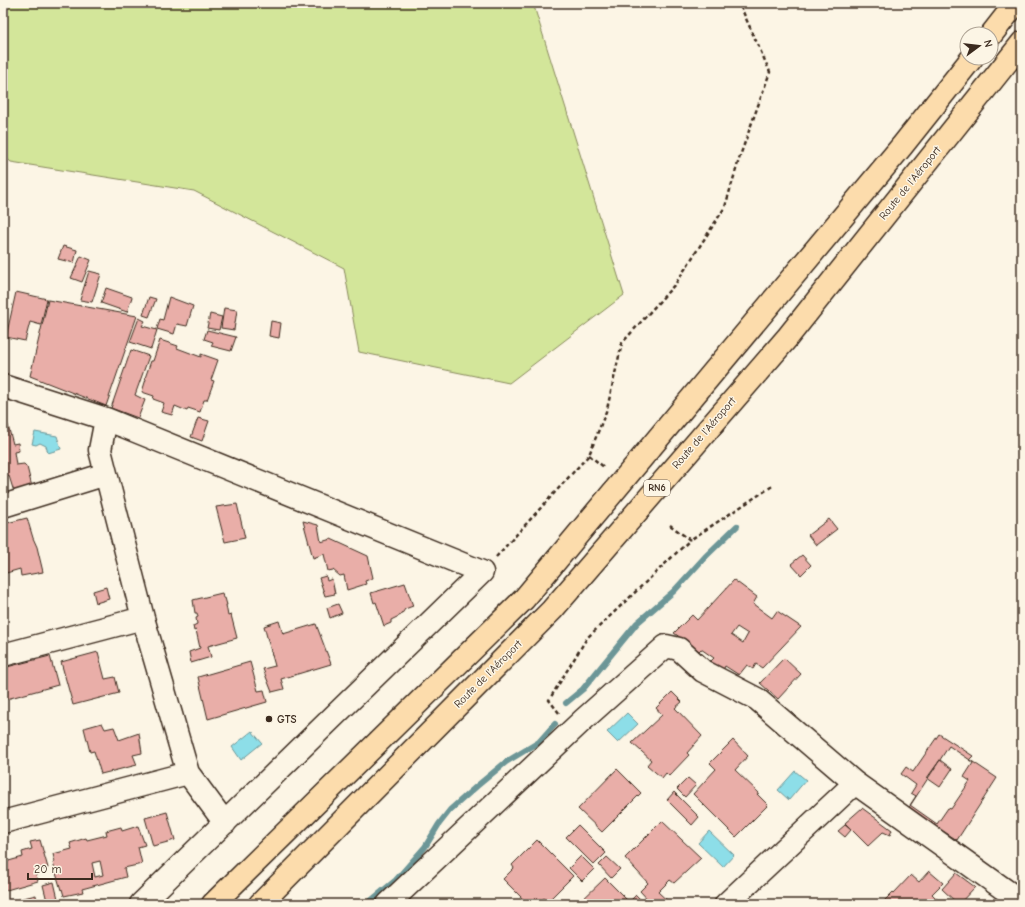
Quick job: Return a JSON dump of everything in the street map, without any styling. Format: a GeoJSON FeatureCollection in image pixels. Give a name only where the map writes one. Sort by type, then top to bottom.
{"type":"FeatureCollection","features":[{"type":"Feature","properties":{"kind":"highway"},"geometry":{"type":"LineString","coordinates":[[998,26],[1016,3]]}},
{"type":"Feature","properties":{"kind":"highway","name":"Route de l'Aéroport"},"geometry":{"type":"LineString","coordinates":[[260,904],[552,610],[787,338],[1022,43]]}},
{"type":"Feature","properties":{"kind":"highway","name":"RN6"},"geometry":{"type":"LineString","coordinates":[[213,904],[524,599],[902,146],[966,66]]}},
{"type":"Feature","properties":{"kind":"street"},"geometry":{"type":"LineString","coordinates":[[3,386],[106,419],[482,572],[141,904]]}},
{"type":"Feature","properties":{"kind":"street"},"geometry":{"type":"LineString","coordinates":[[106,419],[100,450],[143,618],[188,773],[225,823]]}},
{"type":"Feature","properties":{"kind":"street"},"geometry":{"type":"LineString","coordinates":[[3,506],[106,474]]}},
{"type":"Feature","properties":{"kind":"street"},"geometry":{"type":"LineString","coordinates":[[3,655],[143,618]]}},
{"type":"Feature","properties":{"kind":"street"},"geometry":{"type":"LineString","coordinates":[[388,904],[572,730],[666,646],[679,649],[703,671],[757,699],[855,783],[1022,902]]}},
{"type":"Feature","properties":{"kind":"street"},"geometry":{"type":"LineString","coordinates":[[3,822],[188,773]]}},
{"type":"Feature","properties":{"kind":"street"},"geometry":{"type":"LineString","coordinates":[[726,904],[855,783]]}},
{"type":"Feature","properties":{"kind":"path"},"geometry":{"type":"LineString","coordinates":[[482,572],[590,456],[607,409],[622,343],[676,283],[725,207],[740,156],[770,72],[738,3]]}},
{"type":"Feature","properties":{"kind":"path"},"geometry":{"type":"LineString","coordinates":[[590,456],[607,470]]}},
{"type":"Feature","properties":{"kind":"path"},"geometry":{"type":"LineString","coordinates":[[572,730],[549,700],[587,638],[690,540],[774,485]]}},
{"type":"Feature","properties":{"kind":"path"},"geometry":{"type":"LineString","coordinates":[[670,525],[690,540]]}},
{"type":"Feature","properties":{"kind":"green space"},"geometry":{"type":"Polygon","coordinates":[[[3,3],[533,3],[624,295],[509,383],[359,352],[344,268],[194,191],[11,162],[3,155],[3,3]]]}},
{"type":"Feature","properties":{"kind":"water"},"geometry":{"type":"Polygon","coordinates":[[[35,432],[57,436],[61,449],[48,453],[46,446],[40,443],[36,445],[32,444],[35,432]]]}},
{"type":"Feature","properties":{"kind":"water"},"geometry":{"type":"Polygon","coordinates":[[[627,713],[638,724],[618,743],[607,732],[627,713]]]}},
{"type":"Feature","properties":{"kind":"water"},"geometry":{"type":"Polygon","coordinates":[[[252,731],[262,743],[241,760],[232,747],[252,731]]]}},
{"type":"Feature","properties":{"kind":"water"},"geometry":{"type":"Polygon","coordinates":[[[795,771],[806,780],[789,800],[778,790],[795,771]]]}},
{"type":"Feature","properties":{"kind":"water"},"geometry":{"type":"Polygon","coordinates":[[[709,831],[734,855],[723,867],[698,843],[709,831]]]}},
{"type":"Feature","properties":{"kind":"building"},"geometry":{"type":"Polygon","coordinates":[[[63,246],[77,250],[74,263],[58,259],[63,246]]]}},
{"type":"Feature","properties":{"kind":"building"},"geometry":{"type":"Polygon","coordinates":[[[81,256],[91,260],[82,282],[71,278],[81,256]]]}},
{"type":"Feature","properties":{"kind":"building"},"geometry":{"type":"Polygon","coordinates":[[[89,271],[101,274],[92,302],[80,300],[89,271]]]}},
{"type":"Feature","properties":{"kind":"building"},"geometry":{"type":"Polygon","coordinates":[[[106,288],[132,297],[127,312],[101,303],[106,288]]]}},
{"type":"Feature","properties":{"kind":"building"},"geometry":{"type":"Polygon","coordinates":[[[16,292],[47,299],[41,325],[30,322],[25,341],[6,337],[16,292]]]}},
{"type":"Feature","properties":{"kind":"building"},"geometry":{"type":"Polygon","coordinates":[[[149,297],[156,299],[149,317],[143,315],[149,297]]]}},
{"type":"Feature","properties":{"kind":"building"},"geometry":{"type":"Polygon","coordinates":[[[169,297],[193,306],[187,326],[177,324],[174,334],[157,329],[160,319],[163,320],[169,297]]]}},
{"type":"Feature","properties":{"kind":"building"},"geometry":{"type":"Polygon","coordinates":[[[48,300],[137,316],[106,406],[30,376],[48,300]]]}},
{"type":"Feature","properties":{"kind":"building"},"geometry":{"type":"Polygon","coordinates":[[[224,308],[237,310],[234,330],[221,328],[224,308]]]}},
{"type":"Feature","properties":{"kind":"building"},"geometry":{"type":"Polygon","coordinates":[[[210,314],[222,317],[219,330],[207,328],[210,314]]]}},
{"type":"Feature","properties":{"kind":"building"},"geometry":{"type":"Polygon","coordinates":[[[139,318],[145,321],[142,326],[157,330],[151,349],[130,342],[139,318]]]}},
{"type":"Feature","properties":{"kind":"building"},"geometry":{"type":"Polygon","coordinates":[[[271,321],[281,323],[279,338],[269,336],[271,321]]]}},
{"type":"Feature","properties":{"kind":"building"},"geometry":{"type":"Polygon","coordinates":[[[207,330],[236,337],[231,351],[211,346],[213,342],[204,339],[207,330]]]}},
{"type":"Feature","properties":{"kind":"building"},"geometry":{"type":"Polygon","coordinates":[[[160,340],[178,346],[177,348],[201,357],[201,354],[218,360],[211,380],[214,381],[207,400],[204,400],[200,412],[188,408],[187,411],[175,406],[172,415],[161,412],[164,403],[153,399],[154,396],[142,392],[145,378],[160,340]]]}},
{"type":"Feature","properties":{"kind":"building"},"geometry":{"type":"Polygon","coordinates":[[[131,350],[149,356],[135,395],[145,400],[138,418],[111,408],[131,350]]]}},
{"type":"Feature","properties":{"kind":"building"},"geometry":{"type":"Polygon","coordinates":[[[198,418],[209,421],[202,441],[191,437],[198,418]]]}},
{"type":"Feature","properties":{"kind":"building"},"geometry":{"type":"Polygon","coordinates":[[[7,422],[13,444],[18,443],[19,451],[14,452],[16,465],[24,464],[27,467],[32,487],[14,492],[9,476],[3,477],[3,423],[7,422]]]}},
{"type":"Feature","properties":{"kind":"building"},"geometry":{"type":"Polygon","coordinates":[[[237,504],[245,538],[225,542],[216,507],[237,504]]]}},
{"type":"Feature","properties":{"kind":"building"},"geometry":{"type":"Polygon","coordinates":[[[27,518],[37,547],[43,572],[21,576],[20,569],[3,574],[3,524],[27,518]]]}},
{"type":"Feature","properties":{"kind":"building"},"geometry":{"type":"Polygon","coordinates":[[[829,519],[837,529],[816,545],[808,535],[829,519]]]}},
{"type":"Feature","properties":{"kind":"building"},"geometry":{"type":"Polygon","coordinates":[[[303,521],[318,525],[321,542],[331,539],[368,556],[373,578],[365,581],[366,584],[347,590],[344,575],[340,576],[333,570],[328,571],[324,554],[313,558],[303,521]]]}},
{"type":"Feature","properties":{"kind":"building"},"geometry":{"type":"Polygon","coordinates":[[[802,555],[811,565],[801,575],[791,564],[802,555]]]}},
{"type":"Feature","properties":{"kind":"building"},"geometry":{"type":"Polygon","coordinates":[[[326,576],[327,581],[332,579],[335,594],[325,596],[319,578],[326,576]]]}},
{"type":"Feature","properties":{"kind":"building"},"geometry":{"type":"Polygon","coordinates":[[[734,580],[757,597],[753,604],[772,618],[777,611],[801,627],[762,668],[756,664],[753,669],[747,665],[739,675],[725,666],[723,670],[710,662],[714,658],[701,649],[699,651],[674,633],[692,615],[697,620],[734,580]],[[737,627],[731,635],[743,643],[748,634],[737,627]]]}},
{"type":"Feature","properties":{"kind":"building"},"geometry":{"type":"Polygon","coordinates":[[[405,583],[413,606],[405,609],[401,615],[391,620],[391,623],[384,626],[376,602],[374,603],[371,593],[405,583]]]}},
{"type":"Feature","properties":{"kind":"building"},"geometry":{"type":"Polygon","coordinates":[[[106,587],[109,599],[96,603],[93,591],[106,587]]]}},
{"type":"Feature","properties":{"kind":"building"},"geometry":{"type":"Polygon","coordinates":[[[222,593],[227,605],[228,616],[231,615],[237,638],[208,646],[211,657],[191,663],[189,652],[200,648],[196,630],[194,631],[193,626],[197,624],[196,618],[198,617],[197,613],[195,613],[193,600],[222,593]]]}},
{"type":"Feature","properties":{"kind":"building"},"geometry":{"type":"Polygon","coordinates":[[[338,604],[342,613],[330,618],[327,608],[338,604]]]}},
{"type":"Feature","properties":{"kind":"building"},"geometry":{"type":"Polygon","coordinates":[[[279,621],[283,634],[316,624],[331,664],[281,679],[284,689],[272,692],[263,669],[275,666],[264,626],[279,621]]]}},
{"type":"Feature","properties":{"kind":"building"},"geometry":{"type":"Polygon","coordinates":[[[98,652],[105,679],[115,677],[119,693],[73,705],[61,662],[98,652]]]}},
{"type":"Feature","properties":{"kind":"building"},"geometry":{"type":"Polygon","coordinates":[[[50,656],[58,685],[3,700],[3,668],[50,656]]]}},
{"type":"Feature","properties":{"kind":"building"},"geometry":{"type":"Polygon","coordinates":[[[784,658],[801,674],[778,699],[760,683],[784,658]]]}},
{"type":"Feature","properties":{"kind":"building"},"geometry":{"type":"Polygon","coordinates":[[[250,662],[258,691],[264,690],[267,702],[208,719],[198,677],[250,662]]]}},
{"type":"Feature","properties":{"kind":"building"},"geometry":{"type":"Polygon","coordinates":[[[672,692],[682,702],[675,708],[702,736],[687,753],[689,755],[669,776],[666,773],[662,778],[647,765],[651,760],[632,743],[662,715],[656,708],[672,692]]]}},
{"type":"Feature","properties":{"kind":"building"},"geometry":{"type":"Polygon","coordinates":[[[102,723],[105,729],[114,727],[119,740],[139,733],[142,753],[133,755],[137,765],[101,774],[94,751],[90,752],[84,728],[102,723]]]}},
{"type":"Feature","properties":{"kind":"building"},"geometry":{"type":"Polygon","coordinates":[[[939,734],[973,756],[969,760],[973,763],[964,777],[970,781],[951,809],[948,808],[937,824],[910,805],[916,796],[911,793],[916,785],[901,774],[906,767],[913,772],[939,734]],[[940,760],[927,778],[940,787],[952,769],[940,760]]]}},
{"type":"Feature","properties":{"kind":"building"},"geometry":{"type":"Polygon","coordinates":[[[733,740],[748,756],[735,770],[759,793],[757,794],[768,805],[736,837],[693,794],[716,769],[710,763],[733,740]]]}},
{"type":"Feature","properties":{"kind":"building"},"geometry":{"type":"Polygon","coordinates":[[[949,746],[997,778],[957,840],[908,809],[949,746]]]}},
{"type":"Feature","properties":{"kind":"building"},"geometry":{"type":"Polygon","coordinates":[[[617,769],[641,793],[602,832],[578,809],[617,769]]]}},
{"type":"Feature","properties":{"kind":"building"},"geometry":{"type":"Polygon","coordinates":[[[688,778],[696,785],[685,797],[677,789],[688,778]]]}},
{"type":"Feature","properties":{"kind":"building"},"geometry":{"type":"Polygon","coordinates":[[[674,792],[699,817],[692,825],[667,800],[674,792]]]}},
{"type":"Feature","properties":{"kind":"building"},"geometry":{"type":"Polygon","coordinates":[[[862,808],[892,830],[890,835],[883,832],[868,846],[845,823],[862,808]]]}},
{"type":"Feature","properties":{"kind":"building"},"geometry":{"type":"Polygon","coordinates":[[[167,812],[175,840],[153,846],[145,818],[167,812]]]}},
{"type":"Feature","properties":{"kind":"building"},"geometry":{"type":"Polygon","coordinates":[[[662,821],[701,858],[674,883],[670,880],[658,892],[671,904],[652,904],[640,891],[648,883],[625,858],[662,821]]]}},
{"type":"Feature","properties":{"kind":"building"},"geometry":{"type":"Polygon","coordinates":[[[578,825],[606,853],[594,865],[566,837],[578,825]]]}},
{"type":"Feature","properties":{"kind":"building"},"geometry":{"type":"Polygon","coordinates":[[[845,825],[851,830],[845,837],[838,831],[845,825]]]}},
{"type":"Feature","properties":{"kind":"building"},"geometry":{"type":"Polygon","coordinates":[[[138,826],[145,845],[138,847],[142,864],[124,868],[126,877],[82,889],[83,892],[64,896],[53,863],[55,862],[53,854],[72,849],[70,843],[86,838],[87,840],[107,835],[106,831],[121,827],[122,831],[138,826]],[[100,861],[92,863],[95,877],[103,875],[100,861]]]}},
{"type":"Feature","properties":{"kind":"building"},"geometry":{"type":"Polygon","coordinates":[[[40,840],[48,868],[35,872],[38,881],[3,891],[3,857],[5,862],[23,857],[22,852],[32,849],[30,842],[40,840]]]}},
{"type":"Feature","properties":{"kind":"building"},"geometry":{"type":"Polygon","coordinates":[[[537,840],[573,876],[547,902],[544,898],[538,904],[528,904],[503,879],[514,868],[512,865],[537,840]]]}},
{"type":"Feature","properties":{"kind":"building"},"geometry":{"type":"Polygon","coordinates":[[[581,856],[594,869],[582,881],[569,868],[581,856]]]}},
{"type":"Feature","properties":{"kind":"building"},"geometry":{"type":"Polygon","coordinates":[[[607,857],[620,869],[611,878],[599,865],[607,857]]]}},
{"type":"Feature","properties":{"kind":"building"},"geometry":{"type":"Polygon","coordinates":[[[929,871],[943,883],[932,894],[940,902],[938,904],[881,904],[911,875],[919,882],[929,871]]]}},
{"type":"Feature","properties":{"kind":"building"},"geometry":{"type":"Polygon","coordinates":[[[956,873],[975,887],[959,904],[942,889],[956,873]]]}},
{"type":"Feature","properties":{"kind":"building"},"geometry":{"type":"Polygon","coordinates":[[[605,878],[629,902],[636,895],[645,904],[578,904],[605,878]]]}},
{"type":"Feature","properties":{"kind":"building"},"geometry":{"type":"Polygon","coordinates":[[[54,882],[58,899],[47,901],[43,885],[54,882]]]}},
{"type":"Feature","properties":{"kind":"building"},"geometry":{"type":"Polygon","coordinates":[[[36,895],[37,904],[3,904],[3,903],[36,895]]]}},
{"type":"Feature","properties":{"kind":"waterway"},"geometry":{"type":"LineString","coordinates":[[566,703],[583,689],[637,623],[674,591],[705,557],[737,526]]}},
{"type":"Feature","properties":{"kind":"waterway"},"geometry":{"type":"LineString","coordinates":[[367,904],[396,880],[425,847],[439,824],[450,810],[506,762],[539,742],[555,724]]}},
{"type":"Feature","properties":{"kind":"place","name":"GTS"},"geometry":{"type":"Point","coordinates":[269,719]}}]}
